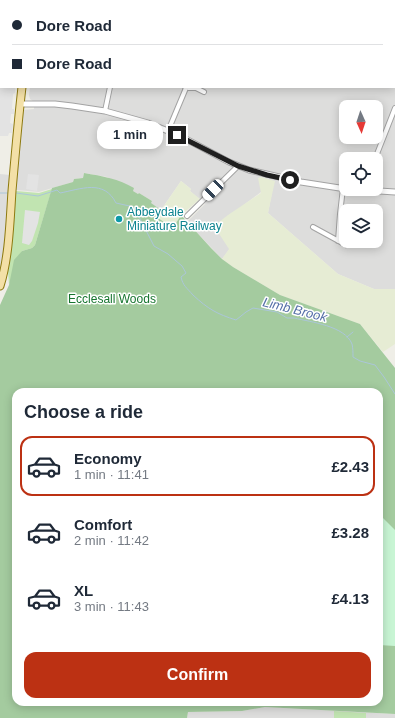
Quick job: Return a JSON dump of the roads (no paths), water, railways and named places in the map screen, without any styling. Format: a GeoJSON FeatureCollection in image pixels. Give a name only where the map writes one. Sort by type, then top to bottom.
{"type":"FeatureCollection","features":[{"type":"Feature","properties":{"kind":"main road"},"geometry":{"type":"LineString","coordinates":[[0,286],[7,254],[22,88]]}},
{"type":"Feature","properties":{"kind":"street"},"geometry":{"type":"LineString","coordinates":[[105,111],[110,88]]}},
{"type":"Feature","properties":{"kind":"street"},"geometry":{"type":"LineString","coordinates":[[168,131],[185,88],[196,88],[204,92]]}},
{"type":"Feature","properties":{"kind":"street"},"geometry":{"type":"LineString","coordinates":[[20,104],[56,104],[105,111],[148,123],[168,131],[215,155],[249,170],[281,178],[339,188]]}},
{"type":"Feature","properties":{"kind":"street"},"geometry":{"type":"LineString","coordinates":[[377,152],[395,108]]}},
{"type":"Feature","properties":{"kind":"street"},"geometry":{"type":"LineString","coordinates":[[187,216],[238,166]]}},
{"type":"Feature","properties":{"kind":"street"},"geometry":{"type":"LineString","coordinates":[[383,191],[395,192]]}},
{"type":"Feature","properties":{"kind":"street"},"geometry":{"type":"LineString","coordinates":[[313,227],[338,241],[343,196]]}},
{"type":"Feature","properties":{"kind":"waterway","name":"Limb Brook"},"geometry":{"type":"LineString","coordinates":[[16,193],[38,196],[57,190],[60,193],[84,188],[99,188],[105,191],[116,203],[134,207],[154,246],[168,254],[182,266],[186,273],[181,277],[184,285],[203,304],[223,316],[236,320],[253,308],[277,312],[287,318],[309,321],[335,329],[348,338],[352,344],[353,357],[360,361],[375,365],[395,394]]}},
{"type":"Feature","properties":{"kind":"waterway","name":"Limb Brook"},"geometry":{"type":"LineString","coordinates":[[0,193],[8,193]]}},
{"type":"Feature","properties":{"kind":"waterway","name":"Limb Brook"},"geometry":{"type":"LineString","coordinates":[[347,337],[353,332]]}},
{"type":"Feature","properties":{"kind":"place","name":"Abbeydale Miniature Railway"},"geometry":{"type":"Point","coordinates":[119,219]}},
{"type":"Feature","properties":{"kind":"park label","name":"Ecclesall Woods"},"geometry":{"type":"Point","coordinates":[112,299]}}]}
